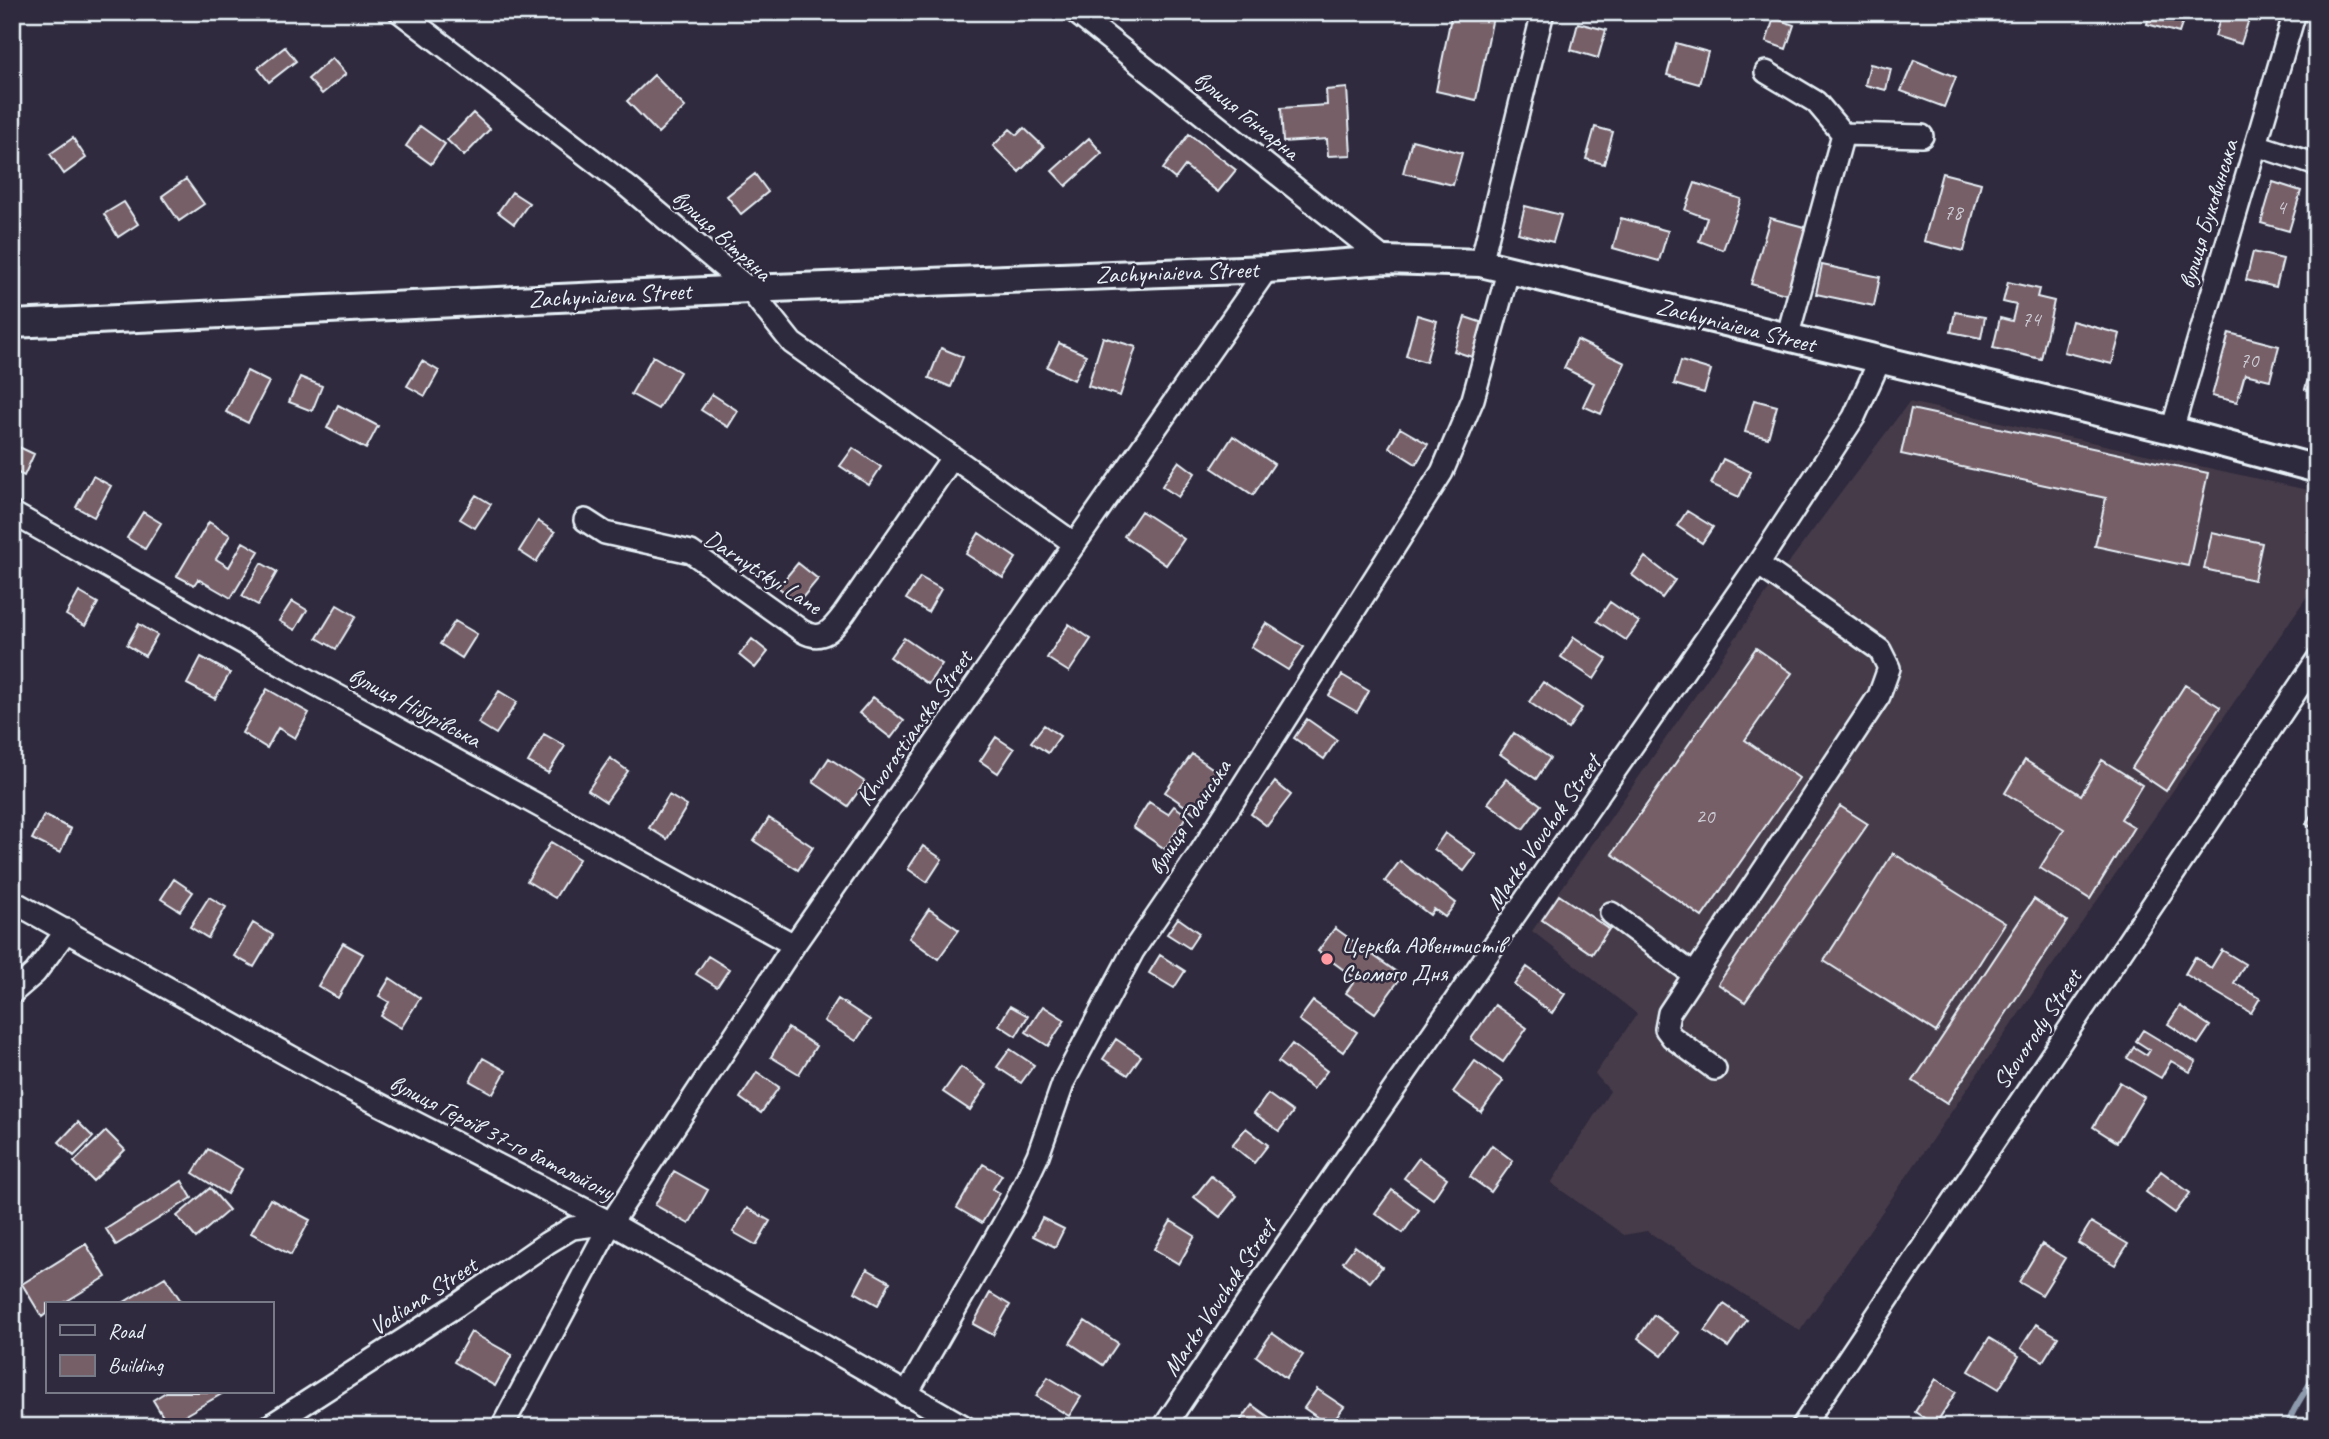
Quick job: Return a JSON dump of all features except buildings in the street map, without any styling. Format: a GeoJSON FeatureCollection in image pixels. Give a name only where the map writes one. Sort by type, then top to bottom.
{"type":"FeatureCollection","features":[{"type":"Feature","properties":{"kind":"main road","name":"Zachyniaieva Street"},"geometry":{"type":"LineString","coordinates":[[12,324],[749,289],[1268,268],[1385,260],[1480,262],[1879,362],[2172,430],[2317,469]]}},
{"type":"Feature","properties":{"kind":"street","name":"вулиця Вітряна"},"geometry":{"type":"LineString","coordinates":[[400,12],[628,187],[749,289],[792,343],[1075,544]]}},
{"type":"Feature","properties":{"kind":"street","name":"вулиця Гончарна"},"geometry":{"type":"LineString","coordinates":[[1075,12],[1385,260]]}},
{"type":"Feature","properties":{"kind":"street"},"geometry":{"type":"LineString","coordinates":[[1480,262],[1544,12]]}},
{"type":"Feature","properties":{"kind":"street","name":"вулиця Буковинська"},"geometry":{"type":"LineString","coordinates":[[2172,430],[2295,12]]}},
{"type":"Feature","properties":{"kind":"street"},"geometry":{"type":"LineString","coordinates":[[1766,72],[1816,102],[1843,134],[1922,136]]}},
{"type":"Feature","properties":{"kind":"street"},"geometry":{"type":"LineString","coordinates":[[1787,338],[1843,134]]}},
{"type":"Feature","properties":{"kind":"street"},"geometry":{"type":"LineString","coordinates":[[2256,145],[2317,165]]}},
{"type":"Feature","properties":{"kind":"street","name":"Khvorostianska Street"},"geometry":{"type":"LineString","coordinates":[[502,1427],[611,1223],[794,945],[1268,268]]}},
{"type":"Feature","properties":{"kind":"street","name":"вулиця Гданська"},"geometry":{"type":"LineString","coordinates":[[906,1395],[1015,1204],[1038,1155],[1064,1081],[1133,951],[1202,850],[1442,472],[1473,399],[1509,268]]}},
{"type":"Feature","properties":{"kind":"street","name":"Marko Vovchok Street"},"geometry":{"type":"LineString","coordinates":[[1164,1427],[1291,1237],[1758,564],[1854,417],[1879,362]]}},
{"type":"Feature","properties":{"kind":"street","name":"Darnytskyi Lane"},"geometry":{"type":"LineString","coordinates":[[585,520],[605,533],[691,552],[802,631],[813,637],[823,636],[834,627],[867,582],[952,458]]}},
{"type":"Feature","properties":{"kind":"street","name":"вулиця Нібурівська"},"geometry":{"type":"LineString","coordinates":[[12,513],[316,684],[794,945]]}},
{"type":"Feature","properties":{"kind":"street"},"geometry":{"type":"LineString","coordinates":[[1715,1069],[1672,1037],[1666,1029],[1669,1013],[1879,696],[1889,668],[1880,650],[1758,564]]}},
{"type":"Feature","properties":{"kind":"street","name":"Skovorody Street"},"geometry":{"type":"LineString","coordinates":[[1802,1427],[2317,660]]}},
{"type":"Feature","properties":{"kind":"street","name":"вулиця Героїв 37-го батальйону"},"geometry":{"type":"LineString","coordinates":[[12,901],[336,1082],[611,1223],[965,1427]]}},
{"type":"Feature","properties":{"kind":"street"},"geometry":{"type":"LineString","coordinates":[[1611,913],[1693,974]]}},
{"type":"Feature","properties":{"kind":"street"},"geometry":{"type":"LineString","coordinates":[[12,993],[35,973],[67,930]]}},
{"type":"Feature","properties":{"kind":"street","name":"Vodiana Street"},"geometry":{"type":"LineString","coordinates":[[268,1427],[572,1228],[611,1223]]}},
{"type":"Feature","properties":{"kind":"shaded area"},"geometry":{"type":"Polygon","coordinates":[[[1909,402],[2317,492],[2317,582],[1800,1331],[1647,1231],[1624,1235],[1551,1183],[1610,1091],[1595,1074],[1637,1014],[1532,931],[1777,578],[1909,402]]]}},
{"type":"Feature","properties":{"kind":"waterway"},"geometry":{"type":"LineString","coordinates":[[2288,1427],[2317,1370]]}},
{"type":"Feature","properties":{"kind":"place","name":"Церква Адвентистів Сьомого Дня"},"geometry":{"type":"Point","coordinates":[1327,959]}}]}
